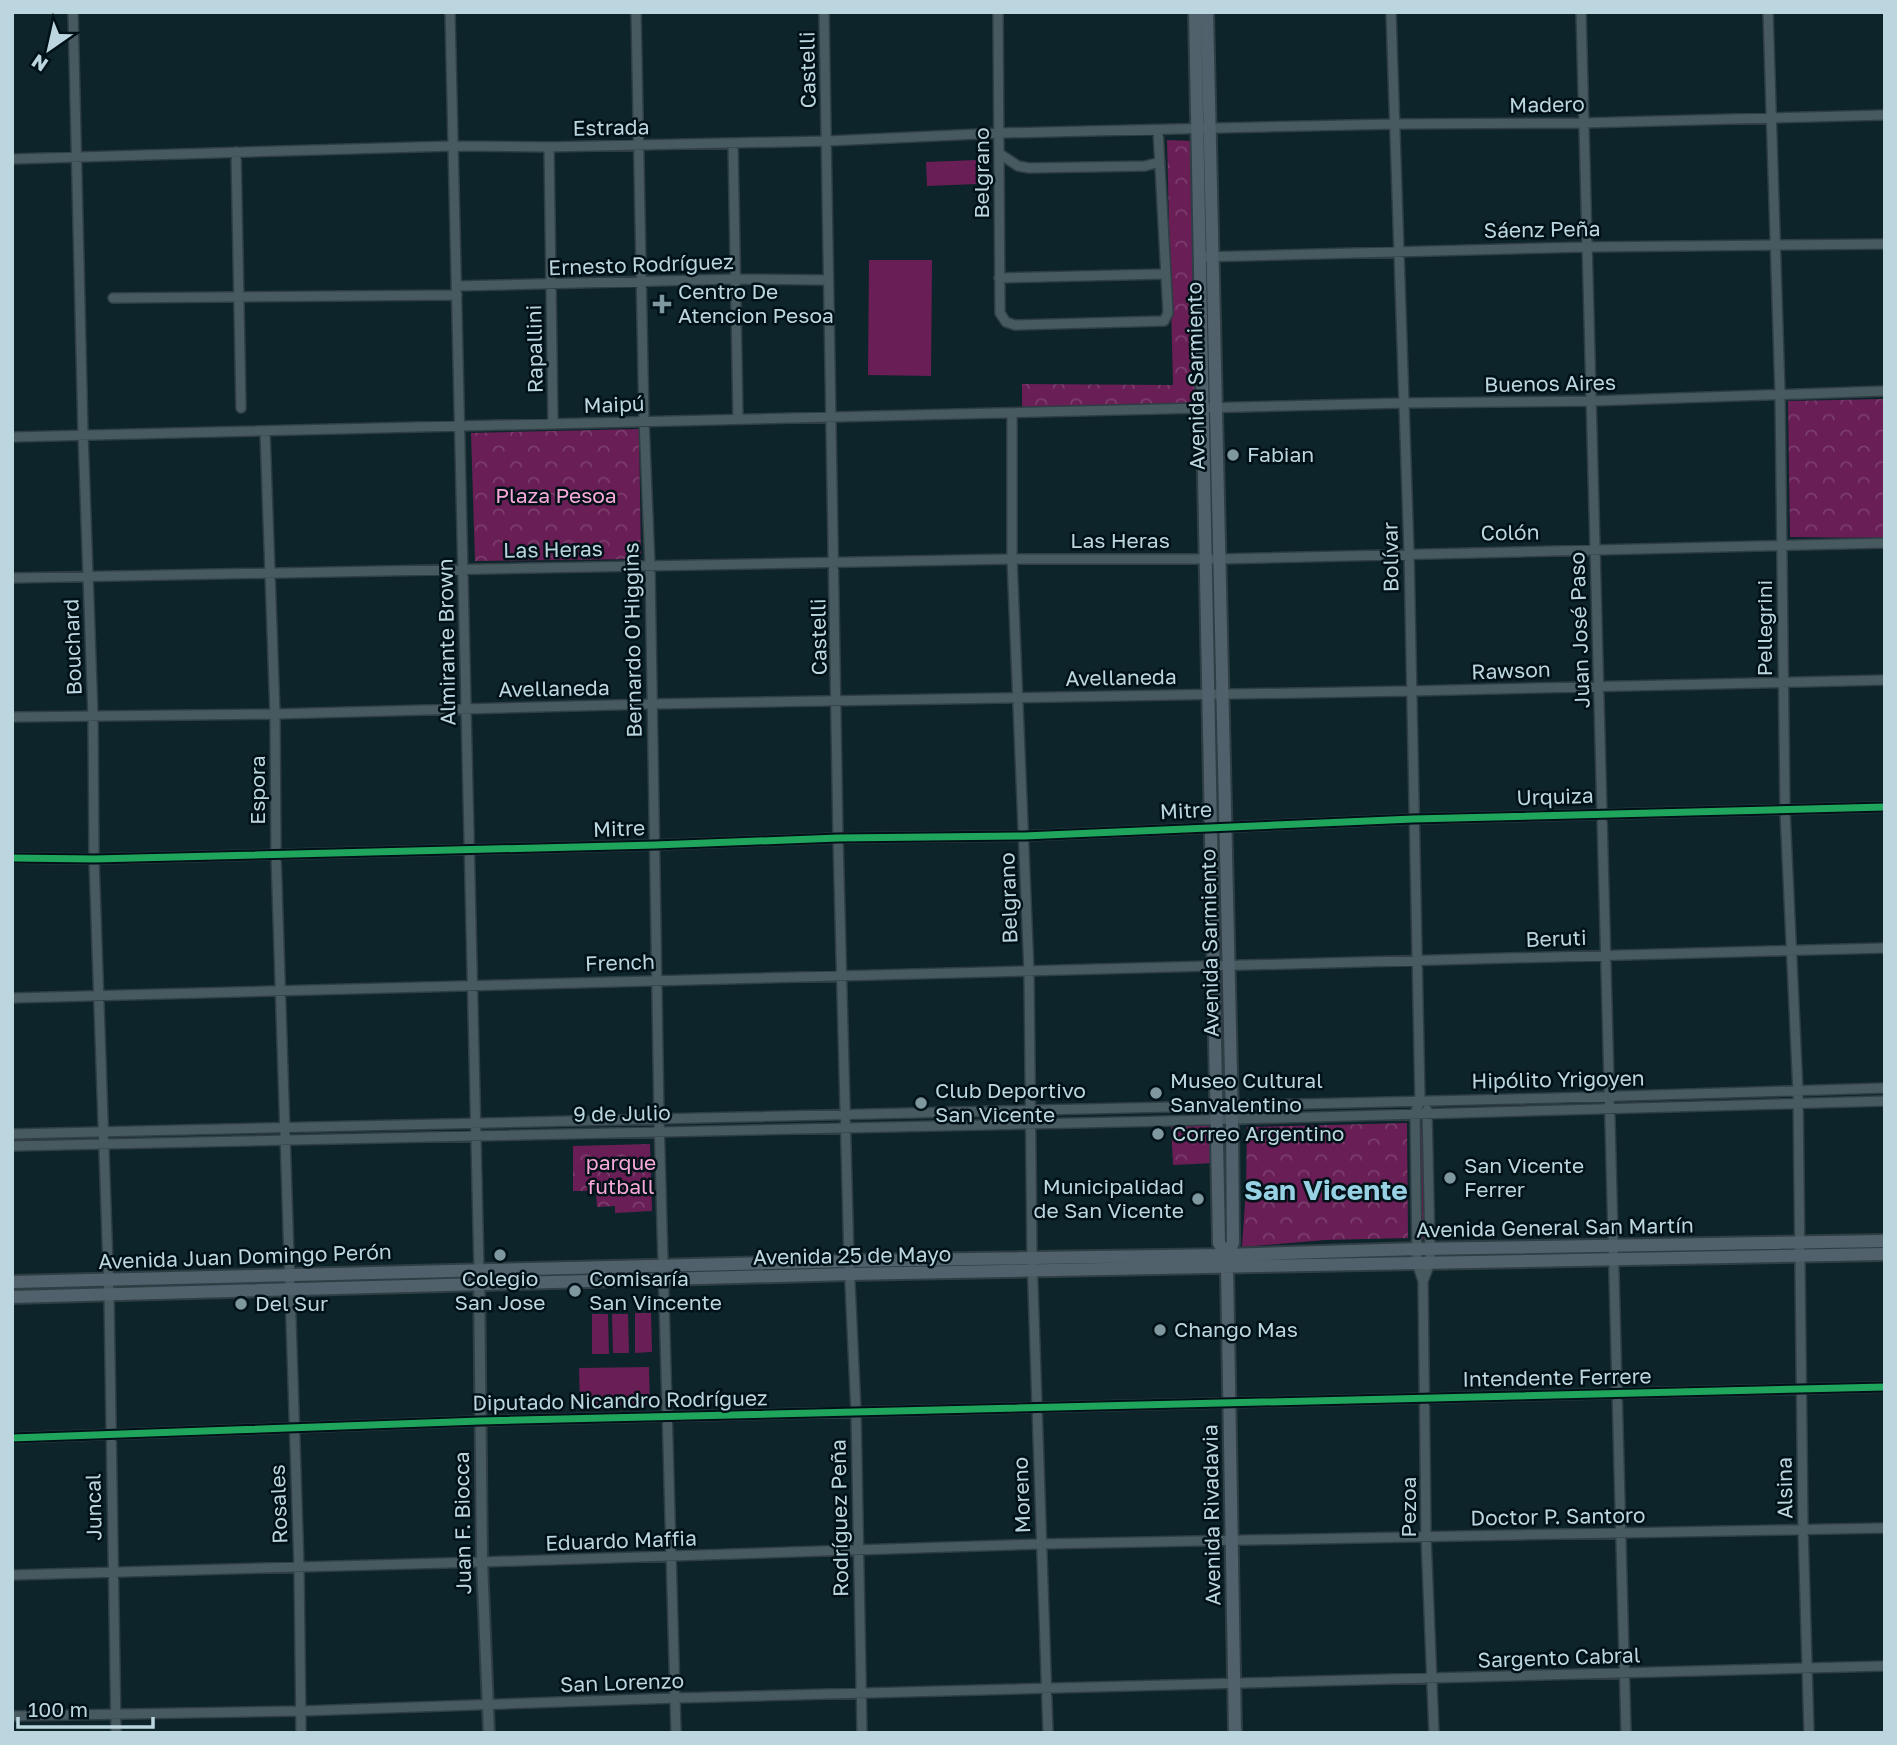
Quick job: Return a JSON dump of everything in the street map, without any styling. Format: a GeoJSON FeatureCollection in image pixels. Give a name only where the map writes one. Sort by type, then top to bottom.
{"type":"FeatureCollection","features":[{"type":"Feature","properties":{"kind":"main road","name":"Avenida Sarmiento"},"geometry":{"type":"LineString","coordinates":[[1195,12],[1203,129],[1210,407],[1220,559],[1212,827],[1219,1243],[1227,1262]]}},
{"type":"Feature","properties":{"kind":"main road","name":"Avenida Sarmiento"},"geometry":{"type":"LineString","coordinates":[[1203,129],[1207,12]]}},
{"type":"Feature","properties":{"kind":"main road","name":"Avenida Sarmiento"},"geometry":{"type":"LineString","coordinates":[[1210,407],[1206,558],[1227,826],[1233,1244],[1227,1262]]}},
{"type":"Feature","properties":{"kind":"main road","name":"Avenida General San Martín"},"geometry":{"type":"LineString","coordinates":[[1800,1250],[1885,1241]]}},
{"type":"Feature","properties":{"kind":"main road","name":"Avenida General San Martín"},"geometry":{"type":"LineString","coordinates":[[1227,1262],[1417,1249],[1613,1252],[1800,1250],[1885,1254]]}},
{"type":"Feature","properties":{"kind":"main road","name":"Avenida General San Martín"},"geometry":{"type":"LineString","coordinates":[[1227,1262],[1423,1263],[1613,1252]]}},
{"type":"Feature","properties":{"kind":"main road","name":"Avenida 25 de Mayo"},"geometry":{"type":"LineString","coordinates":[[479,1284],[1032,1257],[1227,1262]]}},
{"type":"Feature","properties":{"kind":"main road","name":"Avenida 25 de Mayo"},"geometry":{"type":"LineString","coordinates":[[849,1267],[1032,1272],[1227,1262]]}},
{"type":"Feature","properties":{"kind":"main road","name":"Avenida Rivadavia"},"geometry":{"type":"LineString","coordinates":[[1227,1262],[1235,1733]]}},
{"type":"Feature","properties":{"kind":"main road","name":"Avenida 25 de Mayo"},"geometry":{"type":"LineString","coordinates":[[479,1270],[665,1273]]}},
{"type":"Feature","properties":{"kind":"main road","name":"Avenida Juan Domingo Perón"},"geometry":{"type":"LineString","coordinates":[[12,1282],[479,1270]]}},
{"type":"Feature","properties":{"kind":"main road","name":"Avenida Juan Domingo Perón"},"geometry":{"type":"LineString","coordinates":[[12,1297],[479,1284]]}},
{"type":"Feature","properties":{"kind":"street","name":"Bouchard"},"geometry":{"type":"LineString","coordinates":[[73,12],[93,717],[94,859],[108,1280]]}},
{"type":"Feature","properties":{"kind":"street","name":"Almirante Brown"},"geometry":{"type":"LineString","coordinates":[[450,12],[479,1270]]}},
{"type":"Feature","properties":{"kind":"street","name":"Bernardo O'Higgins"},"geometry":{"type":"LineString","coordinates":[[636,12],[644,421],[650,566],[659,1118],[676,1733]]}},
{"type":"Feature","properties":{"kind":"street","name":"Castelli"},"geometry":{"type":"LineString","coordinates":[[824,12],[838,838],[849,1267]]}},
{"type":"Feature","properties":{"kind":"street","name":"Belgrano"},"geometry":{"type":"LineString","coordinates":[[998,12],[1001,318],[1015,325],[1164,321],[1168,313],[1166,274]]}},
{"type":"Feature","properties":{"kind":"street","name":"Bolívar"},"geometry":{"type":"LineString","coordinates":[[1391,12],[1409,553],[1420,1101],[1415,1113],[1417,1249],[1423,1263],[1423,1281]]}},
{"type":"Feature","properties":{"kind":"street","name":"Juan José Paso"},"geometry":{"type":"LineString","coordinates":[[1581,12],[1626,1733]]}},
{"type":"Feature","properties":{"kind":"street","name":"Pellegrini"},"geometry":{"type":"LineString","coordinates":[[1768,12],[1780,393],[1784,811],[1798,1092],[1800,1250]]}},
{"type":"Feature","properties":{"kind":"street","name":"Madero"},"geometry":{"type":"LineString","coordinates":[[1203,129],[1885,115]]}},
{"type":"Feature","properties":{"kind":"street","name":"Estrada"},"geometry":{"type":"LineString","coordinates":[[12,159],[453,146],[550,147],[827,141],[1000,133],[1203,129]]}},
{"type":"Feature","properties":{"kind":"street"},"geometry":{"type":"LineString","coordinates":[[999,278],[1166,274],[1158,130]]}},
{"type":"Feature","properties":{"kind":"street"},"geometry":{"type":"LineString","coordinates":[[733,143],[738,419]]}},
{"type":"Feature","properties":{"kind":"street","name":"Rapallini"},"geometry":{"type":"LineString","coordinates":[[550,147],[553,424]]}},
{"type":"Feature","properties":{"kind":"street"},"geometry":{"type":"LineString","coordinates":[[236,152],[240,408]]}},
{"type":"Feature","properties":{"kind":"street"},"geometry":{"type":"LineString","coordinates":[[1000,154],[1018,166],[1028,168],[1145,166],[1160,162]]}},
{"type":"Feature","properties":{"kind":"street","name":"Sáenz Peña"},"geometry":{"type":"LineString","coordinates":[[1206,257],[1586,247],[1885,244]]}},
{"type":"Feature","properties":{"kind":"street","name":"Ernesto Rodríguez"},"geometry":{"type":"LineString","coordinates":[[113,298],[239,297],[737,279],[827,280]]}},
{"type":"Feature","properties":{"kind":"street","name":"Buenos Aires"},"geometry":{"type":"LineString","coordinates":[[1210,407],[1591,401],[1885,391]]}},
{"type":"Feature","properties":{"kind":"street","name":"Maipú"},"geometry":{"type":"LineString","coordinates":[[12,437],[1210,407]]}},
{"type":"Feature","properties":{"kind":"street","name":"Belgrano"},"geometry":{"type":"LineString","coordinates":[[1013,413],[1013,559],[1029,972],[1032,1257]]}},
{"type":"Feature","properties":{"kind":"street","name":"Espora"},"geometry":{"type":"LineString","coordinates":[[265,432],[289,1275]]}},
{"type":"Feature","properties":{"kind":"street","name":"Colón"},"geometry":{"type":"LineString","coordinates":[[1220,559],[1885,542]]}},
{"type":"Feature","properties":{"kind":"street","name":"Las Heras"},"geometry":{"type":"LineString","coordinates":[[12,578],[1013,559],[1220,559]]}},
{"type":"Feature","properties":{"kind":"street","name":"Rawson"},"geometry":{"type":"LineString","coordinates":[[1216,694],[1885,680]]}},
{"type":"Feature","properties":{"kind":"street","name":"Avellaneda"},"geometry":{"type":"LineString","coordinates":[[12,716],[275,714],[1216,694]]}},
{"type":"Feature","properties":{"kind":"street","name":"Urquiza"},"geometry":{"type":"LineString","coordinates":[[1227,826],[1602,813],[1885,807]]}},
{"type":"Feature","properties":{"kind":"street","name":"Mitre"},"geometry":{"type":"LineString","coordinates":[[12,858],[94,859],[838,838],[1024,836],[1227,826]]}},
{"type":"Feature","properties":{"kind":"street","name":"Beruti"},"geometry":{"type":"LineString","coordinates":[[1229,966],[1885,948]]}},
{"type":"Feature","properties":{"kind":"street","name":"French"},"geometry":{"type":"LineString","coordinates":[[12,998],[1229,966]]}},
{"type":"Feature","properties":{"kind":"street","name":"Hipólito Yrigoyen"},"geometry":{"type":"LineString","coordinates":[[1232,1105],[1885,1088]]}},
{"type":"Feature","properties":{"kind":"street"},"geometry":{"type":"LineString","coordinates":[[1420,1101],[1429,1113]]}},
{"type":"Feature","properties":{"kind":"street","name":"Hipólito Yrigoyen"},"geometry":{"type":"LineString","coordinates":[[1232,1119],[1885,1101]]}},
{"type":"Feature","properties":{"kind":"street","name":"9 de Julio"},"geometry":{"type":"LineString","coordinates":[[12,1134],[1232,1105]]}},
{"type":"Feature","properties":{"kind":"street","name":"Bolívar"},"geometry":{"type":"LineString","coordinates":[[1423,1263],[1430,1249],[1429,1113]]}},
{"type":"Feature","properties":{"kind":"street","name":"9 de Julio"},"geometry":{"type":"LineString","coordinates":[[12,1146],[1232,1119]]}},
{"type":"Feature","properties":{"kind":"street","name":"Alsina"},"geometry":{"type":"LineString","coordinates":[[1800,1250],[1809,1733]]}},
{"type":"Feature","properties":{"kind":"street","name":"Moreno"},"geometry":{"type":"LineString","coordinates":[[1032,1257],[1048,1733]]}},
{"type":"Feature","properties":{"kind":"street","name":"Rodríguez Peña"},"geometry":{"type":"LineString","coordinates":[[849,1267],[856,1412],[862,1733]]}},
{"type":"Feature","properties":{"kind":"street","name":"Juan F. Biocca"},"geometry":{"type":"LineString","coordinates":[[479,1270],[482,1563],[489,1733]]}},
{"type":"Feature","properties":{"kind":"street","name":"Rosales"},"geometry":{"type":"LineString","coordinates":[[289,1275],[299,1567],[301,1733]]}},
{"type":"Feature","properties":{"kind":"street","name":"Juncal"},"geometry":{"type":"LineString","coordinates":[[108,1280],[116,1733]]}},
{"type":"Feature","properties":{"kind":"street","name":"Pezoa"},"geometry":{"type":"LineString","coordinates":[[1423,1281],[1426,1537],[1434,1733]]}},
{"type":"Feature","properties":{"kind":"street","name":"Intendente Ferrere"},"geometry":{"type":"LineString","coordinates":[[1229,1402],[1885,1387]]}},
{"type":"Feature","properties":{"kind":"street","name":"Diputado Nicandro Rodríguez"},"geometry":{"type":"LineString","coordinates":[[12,1438],[110,1433],[294,1430],[480,1421],[1229,1402]]}},
{"type":"Feature","properties":{"kind":"street","name":"Doctor P. Santoro"},"geometry":{"type":"LineString","coordinates":[[1231,1541],[1885,1528]]}},
{"type":"Feature","properties":{"kind":"street","name":"Eduardo Maffia"},"geometry":{"type":"LineString","coordinates":[[12,1574],[482,1563],[1041,1544],[1231,1541]]}},
{"type":"Feature","properties":{"kind":"street","name":"Sargento Cabral"},"geometry":{"type":"LineString","coordinates":[[1234,1683],[1885,1667]]}},
{"type":"Feature","properties":{"kind":"street","name":"San Lorenzo"},"geometry":{"type":"LineString","coordinates":[[12,1716],[488,1706],[676,1698],[1234,1683]]}},
{"type":"Feature","properties":{"kind":"green space"},"geometry":{"type":"Polygon","coordinates":[[[1167,140],[1193,141],[1199,404],[1022,408],[1022,384],[1173,385],[1167,140]]]}},
{"type":"Feature","properties":{"kind":"green space"},"geometry":{"type":"Polygon","coordinates":[[[976,160],[977,184],[927,186],[926,162],[976,160]]]}},
{"type":"Feature","properties":{"kind":"green space"},"geometry":{"type":"Polygon","coordinates":[[[869,260],[932,260],[931,376],[868,375],[869,260]]]}},
{"type":"Feature","properties":{"kind":"green space"},"geometry":{"type":"Polygon","coordinates":[[[1885,399],[1885,538],[1790,537],[1788,401],[1885,399]]]}},
{"type":"Feature","properties":{"kind":"green space","name":"Plaza Pesoa"},"geometry":{"type":"Polygon","coordinates":[[[639,429],[641,559],[475,561],[471,433],[639,429]]]}},
{"type":"Feature","properties":{"kind":"green space"},"geometry":{"type":"Polygon","coordinates":[[[1213,1123],[1214,1163],[1173,1165],[1171,1125],[1213,1123]]]}},
{"type":"Feature","properties":{"kind":"green space"},"geometry":{"type":"Polygon","coordinates":[[[1407,1123],[1408,1238],[1325,1240],[1242,1247],[1247,1127],[1407,1123]]]}},
{"type":"Feature","properties":{"kind":"green space"},"geometry":{"type":"Polygon","coordinates":[[[1418,1126],[1426,1126],[1427,1239],[1419,1239],[1418,1126]]]}},
{"type":"Feature","properties":{"kind":"green space","name":"parque futball"},"geometry":{"type":"Polygon","coordinates":[[[650,1144],[652,1211],[615,1213],[615,1206],[597,1207],[596,1191],[573,1191],[573,1146],[650,1144]]]}},
{"type":"Feature","properties":{"kind":"green space"},"geometry":{"type":"Polygon","coordinates":[[[635,1313],[651,1313],[652,1352],[635,1353],[635,1313]]]}},
{"type":"Feature","properties":{"kind":"green space"},"geometry":{"type":"Polygon","coordinates":[[[592,1314],[608,1314],[609,1354],[592,1354],[592,1314]]]}},
{"type":"Feature","properties":{"kind":"green space"},"geometry":{"type":"Polygon","coordinates":[[[612,1314],[628,1314],[629,1353],[613,1353],[612,1314]]]}},
{"type":"Feature","properties":{"kind":"green space"},"geometry":{"type":"Polygon","coordinates":[[[649,1367],[650,1405],[580,1406],[579,1368],[649,1367]]]}},
{"type":"Feature","properties":{"kind":"cycle path"},"geometry":{"type":"LineString","coordinates":[[12,858],[94,859],[838,838],[1024,836],[1413,819],[1885,807]]}},
{"type":"Feature","properties":{"kind":"cycle path"},"geometry":{"type":"LineString","coordinates":[[12,1438],[480,1421],[1885,1387]]}},
{"type":"Feature","properties":{"kind":"place","name":"Centro De Atencion Pesoa"},"geometry":{"type":"Point","coordinates":[662,304]}},
{"type":"Feature","properties":{"kind":"place","name":"Fabian"},"geometry":{"type":"Point","coordinates":[1233,455]}},
{"type":"Feature","properties":{"kind":"place","name":"Museo Cultural Sanvalentino"},"geometry":{"type":"Point","coordinates":[1156,1093]}},
{"type":"Feature","properties":{"kind":"place","name":"Club Deportivo San Vicente"},"geometry":{"type":"Point","coordinates":[921,1103]}},
{"type":"Feature","properties":{"kind":"place","name":"Correo Argentino"},"geometry":{"type":"Point","coordinates":[1158,1134]}},
{"type":"Feature","properties":{"kind":"place","name":"San Vicente Ferrer"},"geometry":{"type":"Point","coordinates":[1450,1178]}},
{"type":"Feature","properties":{"kind":"place","name":"Municipalidad de San Vicente"},"geometry":{"type":"Point","coordinates":[1198,1199]}},
{"type":"Feature","properties":{"kind":"place","name":"Colegio San Jose"},"geometry":{"type":"Point","coordinates":[500,1255]}},
{"type":"Feature","properties":{"kind":"place","name":"Comisaría San Vincente"},"geometry":{"type":"Point","coordinates":[575,1291]}},
{"type":"Feature","properties":{"kind":"place","name":"Del Sur"},"geometry":{"type":"Point","coordinates":[241,1304]}},
{"type":"Feature","properties":{"kind":"place","name":"Chango Mas"},"geometry":{"type":"Point","coordinates":[1160,1330]}},
{"type":"Feature","properties":{"kind":"district","name":"San Vicente"},"geometry":{"type":"Point","coordinates":[1326,1190]}}]}
